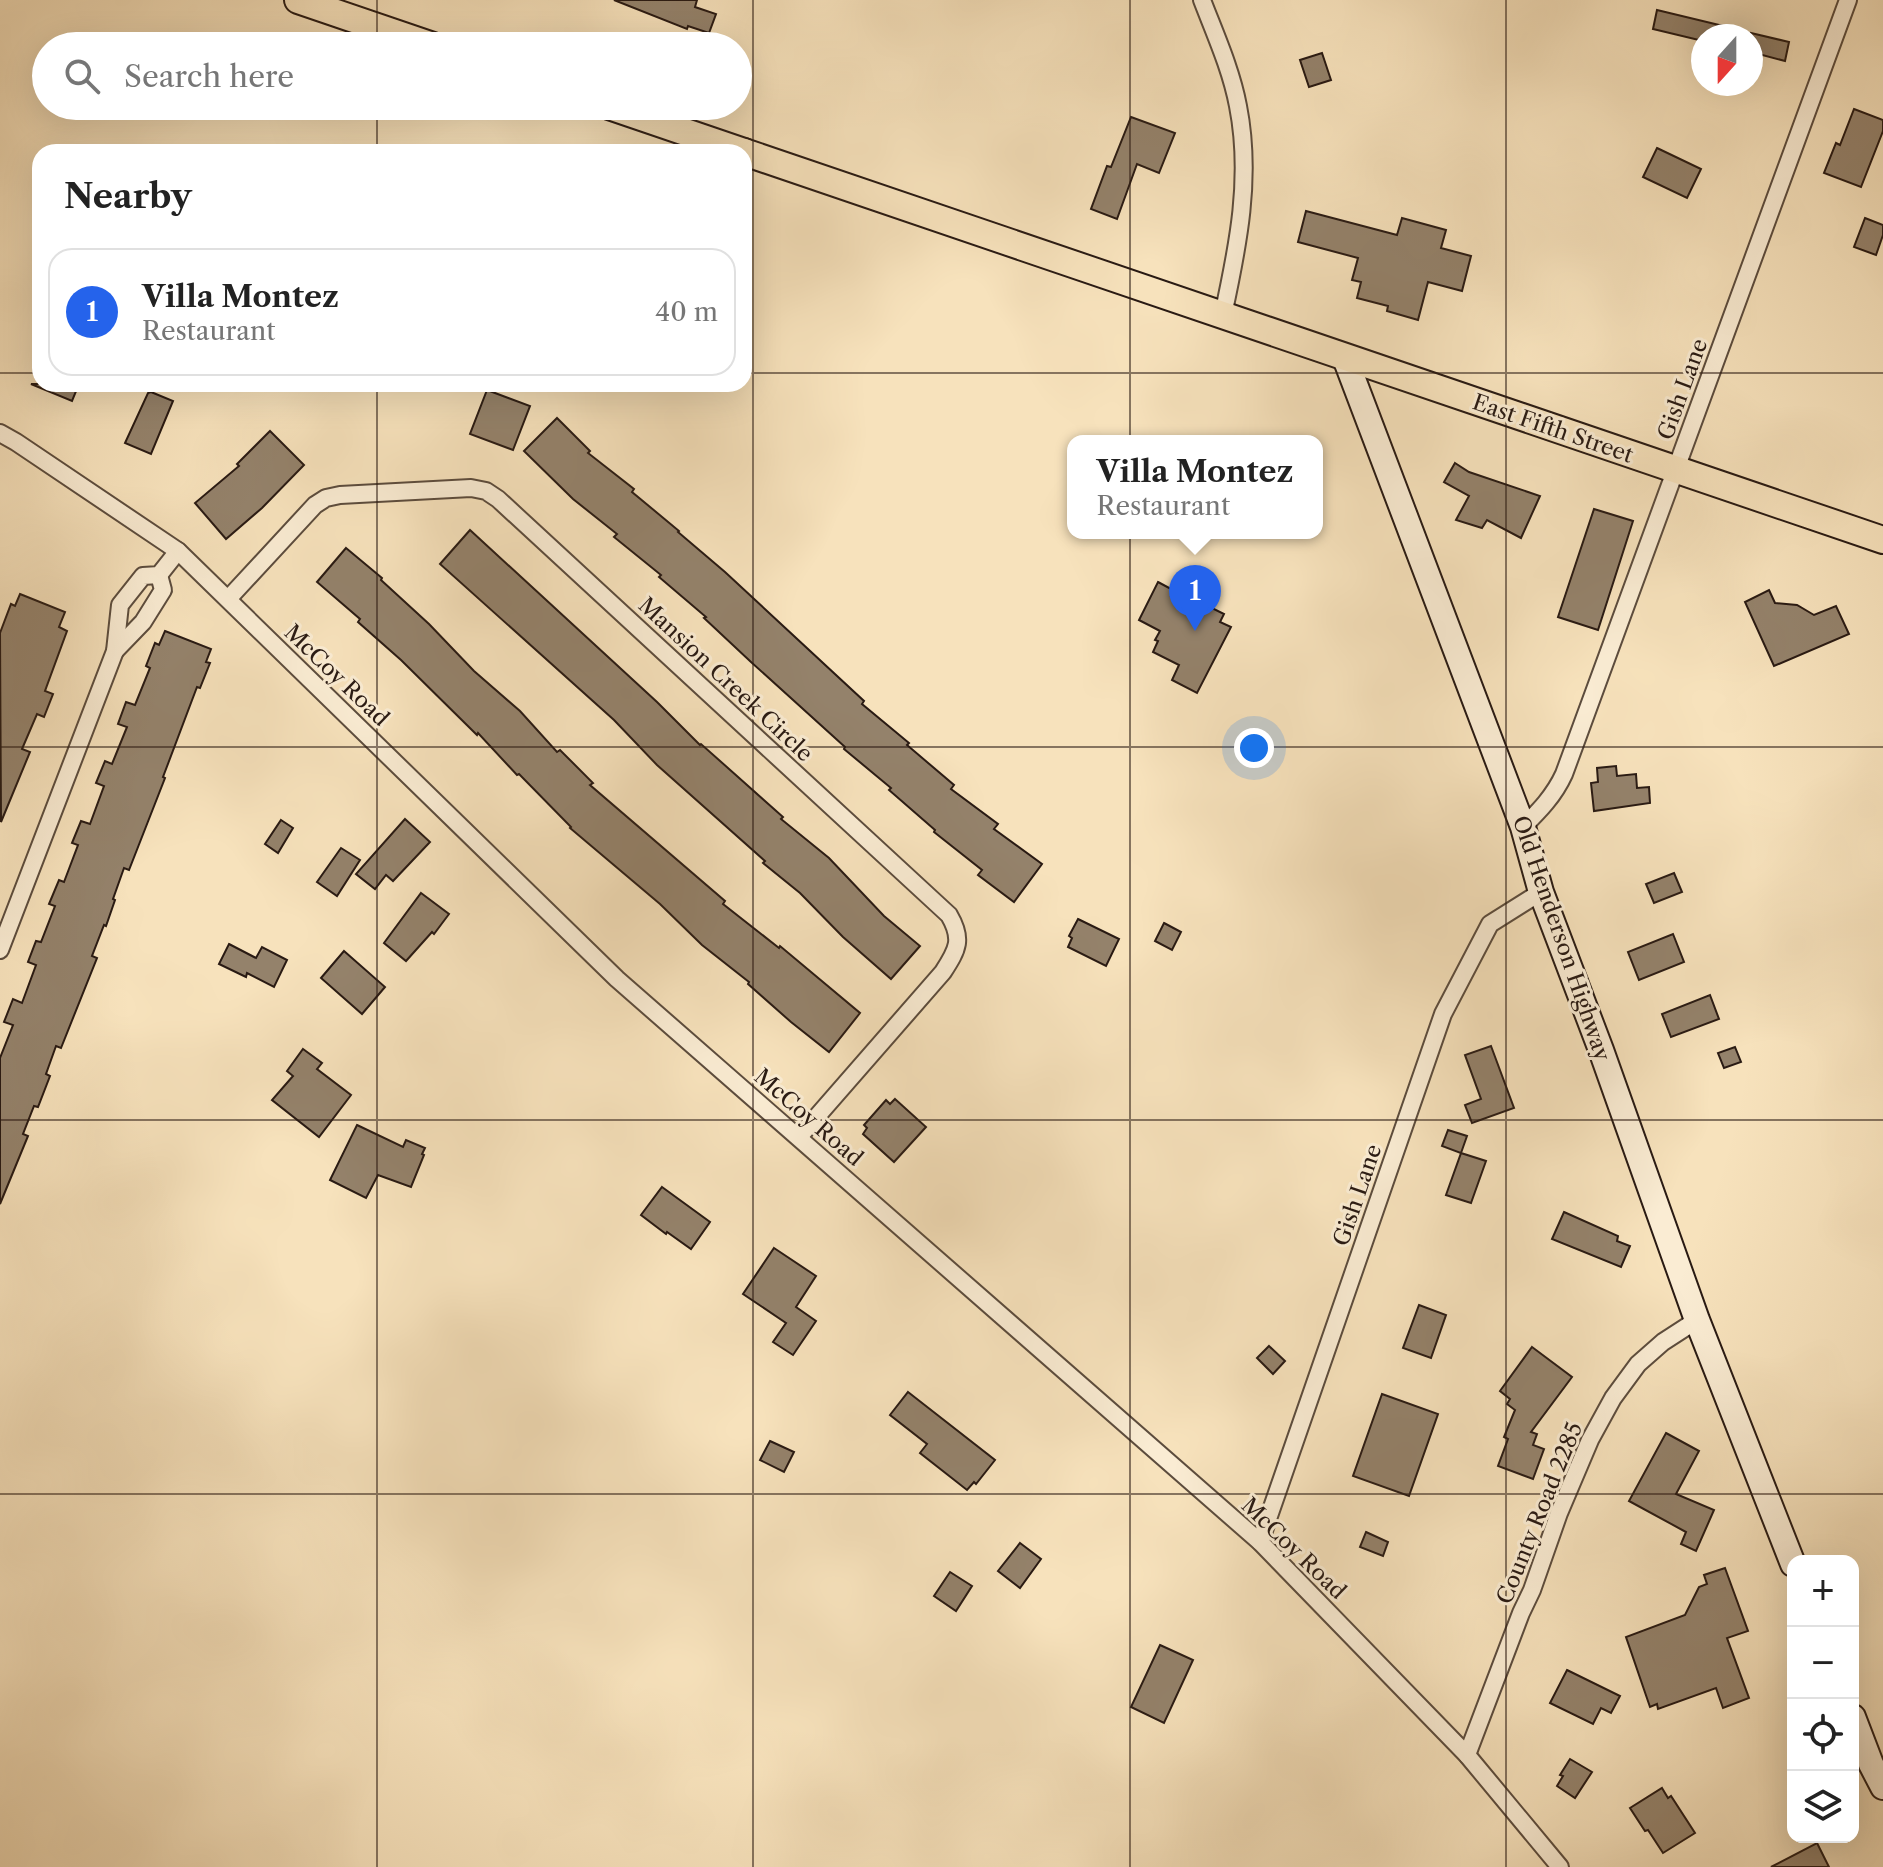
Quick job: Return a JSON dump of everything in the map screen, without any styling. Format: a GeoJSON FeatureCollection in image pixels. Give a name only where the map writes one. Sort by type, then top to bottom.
{"type":"FeatureCollection","features":[{"type":"Feature","properties":{"kind":"main road"},"geometry":{"type":"LineString","coordinates":[[298,0],[392,32]]}},
{"type":"Feature","properties":{"kind":"main road","name":"East Fifth Street"},"geometry":{"type":"LineString","coordinates":[[650,120],[721,144]]}},
{"type":"Feature","properties":{"kind":"main road","name":"East Fifth Street"},"geometry":{"type":"LineString","coordinates":[[752,155],[1883,540]]}},
{"type":"Feature","properties":{"kind":"main road","name":"Old Henderson Highway"},"geometry":{"type":"LineString","coordinates":[[1345,358],[1523,827],[1541,892],[1697,1320],[1789,1555]]}},
{"type":"Feature","properties":{"kind":"main road"},"geometry":{"type":"LineString","coordinates":[[1859,1733],[1883,1787]]}},
{"type":"Feature","properties":{"kind":"street"},"geometry":{"type":"LineString","coordinates":[[1202,0],[1229,73],[1243,134],[1243,206],[1223,315]]}},
{"type":"Feature","properties":{"kind":"street","name":"Gish Lane"},"geometry":{"type":"LineString","coordinates":[[1523,827],[1549,801],[1564,774],[1848,0]]}},
{"type":"Feature","properties":{"kind":"street","name":"McCoy Road"},"geometry":{"type":"LineString","coordinates":[[0,433],[178,551],[617,979],[1260,1542],[1467,1755],[1560,1867]]}},
{"type":"Feature","properties":{"kind":"street","name":"Mansion Creek Circle"},"geometry":{"type":"LineString","coordinates":[[228,599],[315,505],[326,498],[471,488],[486,491],[949,915],[957,929],[958,941],[953,957],[943,972],[799,1137]]}},
{"type":"Feature","properties":{"kind":"street"},"geometry":{"type":"LineString","coordinates":[[0,950],[115,651],[120,605],[143,576],[159,575],[178,551]]}},
{"type":"Feature","properties":{"kind":"street"},"geometry":{"type":"LineString","coordinates":[[115,651],[143,622],[163,590],[159,575]]}},
{"type":"Feature","properties":{"kind":"street","name":"Gish Lane"},"geometry":{"type":"LineString","coordinates":[[1260,1542],[1443,1014],[1490,924],[1541,892]]}},
{"type":"Feature","properties":{"kind":"street","name":"County Road 2285"},"geometry":{"type":"LineString","coordinates":[[1467,1755],[1590,1440],[1613,1398],[1638,1364],[1663,1342],[1697,1320]]}},
{"type":"Feature","properties":{"kind":"building"},"geometry":{"type":"Polygon","coordinates":[[[614,0],[697,0],[695,7],[716,14],[709,32],[688,26],[687,29],[614,0]]]}},
{"type":"Feature","properties":{"kind":"building"},"geometry":{"type":"Polygon","coordinates":[[[1657,10],[1715,24],[1691,24],[1691,38],[1653,29],[1657,10]]]}},
{"type":"Feature","properties":{"kind":"building"},"geometry":{"type":"Polygon","coordinates":[[[1763,36],[1789,42],[1785,61],[1763,55],[1763,36]]]}},
{"type":"Feature","properties":{"kind":"building"},"geometry":{"type":"Polygon","coordinates":[[[1322,53],[1331,80],[1309,87],[1300,60],[1322,53]]]}},
{"type":"Feature","properties":{"kind":"building"},"geometry":{"type":"Polygon","coordinates":[[[1854,109],[1883,120],[1883,131],[1861,187],[1824,173],[1836,143],[1840,145],[1854,109]]]}},
{"type":"Feature","properties":{"kind":"building"},"geometry":{"type":"Polygon","coordinates":[[[1131,117],[1175,133],[1159,173],[1137,164],[1117,219],[1091,209],[1107,166],[1111,167],[1131,117]]]}},
{"type":"Feature","properties":{"kind":"building"},"geometry":{"type":"Polygon","coordinates":[[[1657,148],[1701,169],[1687,198],[1643,177],[1657,148]]]}},
{"type":"Feature","properties":{"kind":"building"},"geometry":{"type":"Polygon","coordinates":[[[1306,211],[1397,235],[1402,218],[1446,230],[1441,248],[1471,256],[1462,291],[1428,282],[1418,320],[1387,311],[1388,306],[1357,298],[1361,282],[1352,280],[1358,258],[1298,242],[1306,211]]]}},
{"type":"Feature","properties":{"kind":"building"},"geometry":{"type":"Polygon","coordinates":[[[1865,218],[1883,225],[1876,255],[1854,247],[1865,218]]]}},
{"type":"Feature","properties":{"kind":"building"},"geometry":{"type":"Polygon","coordinates":[[[50,392],[76,392],[72,401],[50,392]]]}},
{"type":"Feature","properties":{"kind":"building"},"geometry":{"type":"Polygon","coordinates":[[[151,392],[173,401],[151,454],[125,443],[151,392]]]}},
{"type":"Feature","properties":{"kind":"building"},"geometry":{"type":"Polygon","coordinates":[[[486,392],[530,406],[513,450],[470,434],[486,392]]]}},
{"type":"Feature","properties":{"kind":"building"},"geometry":{"type":"Polygon","coordinates":[[[557,418],[590,451],[588,453],[634,489],[632,492],[725,572],[864,701],[862,704],[954,785],[951,789],[998,824],[994,829],[1042,864],[1014,902],[978,875],[982,870],[934,832],[889,790],[891,788],[844,749],[706,617],[659,577],[661,575],[614,537],[617,534],[573,499],[524,451],[557,418]]]}},
{"type":"Feature","properties":{"kind":"building"},"geometry":{"type":"Polygon","coordinates":[[[270,431],[304,465],[226,539],[195,503],[239,466],[237,464],[270,431]]]}},
{"type":"Feature","properties":{"kind":"building"},"geometry":{"type":"Polygon","coordinates":[[[1455,463],[1469,472],[1540,496],[1521,538],[1487,520],[1482,528],[1456,520],[1469,496],[1444,482],[1455,463]]]}},
{"type":"Feature","properties":{"kind":"building"},"geometry":{"type":"Polygon","coordinates":[[[1594,509],[1633,521],[1598,630],[1558,617],[1594,509]]]}},
{"type":"Feature","properties":{"kind":"building"},"geometry":{"type":"Polygon","coordinates":[[[470,530],[700,745],[829,858],[884,916],[920,946],[891,979],[657,765],[614,720],[440,564],[470,530]]]}},
{"type":"Feature","properties":{"kind":"building"},"geometry":{"type":"Polygon","coordinates":[[[346,548],[382,578],[474,671],[520,711],[557,752],[560,750],[593,783],[590,785],[725,901],[723,904],[780,946],[860,1013],[829,1052],[570,828],[478,733],[358,622],[360,619],[317,582],[346,548]]]}},
{"type":"Feature","properties":{"kind":"building"},"geometry":{"type":"Polygon","coordinates":[[[1158,582],[1173,590],[1171,596],[1204,613],[1208,606],[1224,614],[1220,622],[1231,627],[1197,693],[1172,680],[1179,665],[1153,652],[1160,631],[1139,620],[1158,582]]]}},
{"type":"Feature","properties":{"kind":"building"},"geometry":{"type":"Polygon","coordinates":[[[1769,590],[1775,603],[1797,605],[1814,615],[1836,606],[1849,634],[1774,666],[1745,602],[1769,590]]]}},
{"type":"Feature","properties":{"kind":"building"},"geometry":{"type":"Polygon","coordinates":[[[20,594],[65,612],[59,627],[67,631],[45,691],[53,694],[44,717],[37,714],[22,749],[30,752],[1,822],[0,633],[11,604],[15,606],[20,594]]]}},
{"type":"Feature","properties":{"kind":"building"},"geometry":{"type":"Polygon","coordinates":[[[165,631],[211,649],[206,662],[210,663],[200,688],[197,687],[129,870],[124,868],[106,926],[92,956],[97,958],[61,1048],[56,1046],[46,1074],[50,1076],[23,1134],[28,1136],[0,1204],[0,1058],[13,1025],[4,1022],[13,999],[22,1003],[36,965],[28,962],[36,941],[41,942],[55,906],[49,904],[59,880],[64,882],[78,845],[72,843],[81,821],[90,824],[104,786],[96,783],[105,761],[112,764],[127,727],[118,724],[126,702],[135,705],[150,668],[146,666],[155,643],[159,645],[165,631]]]}},
{"type":"Feature","properties":{"kind":"building"},"geometry":{"type":"Polygon","coordinates":[[[1616,766],[1617,776],[1636,774],[1637,788],[1649,787],[1650,803],[1594,811],[1591,783],[1598,782],[1597,768],[1616,766]]]}},
{"type":"Feature","properties":{"kind":"building"},"geometry":{"type":"Polygon","coordinates":[[[405,819],[430,842],[393,881],[386,875],[375,889],[356,874],[405,819]]]}},
{"type":"Feature","properties":{"kind":"building"},"geometry":{"type":"Polygon","coordinates":[[[281,820],[293,828],[278,853],[265,844],[281,820]]]}},
{"type":"Feature","properties":{"kind":"building"},"geometry":{"type":"Polygon","coordinates":[[[341,848],[360,860],[337,896],[317,882],[341,848]]]}},
{"type":"Feature","properties":{"kind":"building"},"geometry":{"type":"Polygon","coordinates":[[[1674,873],[1682,892],[1654,903],[1646,884],[1674,873]]]}},
{"type":"Feature","properties":{"kind":"building"},"geometry":{"type":"Polygon","coordinates":[[[421,893],[449,914],[434,934],[432,932],[406,961],[384,943],[421,893]]]}},
{"type":"Feature","properties":{"kind":"building"},"geometry":{"type":"Polygon","coordinates":[[[1078,919],[1119,939],[1106,966],[1068,947],[1072,938],[1069,936],[1078,919]]]}},
{"type":"Feature","properties":{"kind":"building"},"geometry":{"type":"Polygon","coordinates":[[[1164,923],[1181,932],[1172,950],[1155,941],[1164,923]]]}},
{"type":"Feature","properties":{"kind":"building"},"geometry":{"type":"Polygon","coordinates":[[[1673,934],[1684,962],[1639,980],[1628,952],[1673,934]]]}},
{"type":"Feature","properties":{"kind":"building"},"geometry":{"type":"Polygon","coordinates":[[[229,944],[256,958],[262,947],[287,960],[274,987],[247,973],[246,977],[219,964],[229,944]]]}},
{"type":"Feature","properties":{"kind":"building"},"geometry":{"type":"Polygon","coordinates":[[[344,951],[385,987],[362,1014],[321,978],[344,951]]]}},
{"type":"Feature","properties":{"kind":"building"},"geometry":{"type":"Polygon","coordinates":[[[1710,995],[1719,1019],[1671,1037],[1662,1014],[1710,995]]]}},
{"type":"Feature","properties":{"kind":"building"},"geometry":{"type":"Polygon","coordinates":[[[1491,1046],[1514,1108],[1472,1123],[1465,1105],[1481,1099],[1465,1055],[1491,1046]]]}},
{"type":"Feature","properties":{"kind":"building"},"geometry":{"type":"Polygon","coordinates":[[[1735,1047],[1741,1062],[1724,1068],[1718,1053],[1735,1047]]]}},
{"type":"Feature","properties":{"kind":"building"},"geometry":{"type":"Polygon","coordinates":[[[303,1049],[322,1063],[317,1069],[351,1095],[319,1137],[272,1100],[293,1076],[287,1071],[303,1049]]]}},
{"type":"Feature","properties":{"kind":"building"},"geometry":{"type":"Polygon","coordinates":[[[895,1099],[926,1127],[894,1162],[863,1134],[867,1128],[864,1125],[886,1100],[890,1104],[895,1099]]]}},
{"type":"Feature","properties":{"kind":"building"},"geometry":{"type":"Polygon","coordinates":[[[357,1125],[403,1147],[406,1140],[425,1148],[411,1187],[378,1175],[366,1198],[330,1180],[357,1125]]]}},
{"type":"Feature","properties":{"kind":"building"},"geometry":{"type":"Polygon","coordinates":[[[1448,1130],[1467,1136],[1461,1153],[1442,1146],[1448,1130]]]}},
{"type":"Feature","properties":{"kind":"building"},"geometry":{"type":"Polygon","coordinates":[[[1461,1153],[1486,1161],[1471,1203],[1446,1195],[1461,1153]]]}},
{"type":"Feature","properties":{"kind":"building"},"geometry":{"type":"Polygon","coordinates":[[[662,1187],[710,1222],[691,1249],[641,1215],[662,1187]]]}},
{"type":"Feature","properties":{"kind":"building"},"geometry":{"type":"Polygon","coordinates":[[[1564,1212],[1618,1236],[1617,1241],[1630,1246],[1621,1267],[1552,1239],[1564,1212]]]}},
{"type":"Feature","properties":{"kind":"building"},"geometry":{"type":"Polygon","coordinates":[[[774,1248],[816,1276],[796,1307],[816,1321],[793,1355],[773,1342],[786,1323],[743,1294],[774,1248]]]}},
{"type":"Feature","properties":{"kind":"building"},"geometry":{"type":"Polygon","coordinates":[[[1419,1305],[1446,1315],[1431,1358],[1403,1348],[1419,1305]]]}},
{"type":"Feature","properties":{"kind":"building"},"geometry":{"type":"Polygon","coordinates":[[[1269,1346],[1285,1361],[1273,1374],[1257,1358],[1269,1346]]]}},
{"type":"Feature","properties":{"kind":"building"},"geometry":{"type":"Polygon","coordinates":[[[1532,1347],[1572,1377],[1531,1432],[1537,1434],[1533,1445],[1544,1449],[1533,1479],[1498,1466],[1508,1439],[1504,1437],[1515,1410],[1507,1404],[1510,1399],[1500,1391],[1532,1347]]]}},
{"type":"Feature","properties":{"kind":"building"},"geometry":{"type":"Polygon","coordinates":[[[908,1392],[995,1460],[976,1484],[974,1482],[967,1490],[920,1453],[927,1444],[890,1415],[908,1392]]]}},
{"type":"Feature","properties":{"kind":"building"},"geometry":{"type":"Polygon","coordinates":[[[1382,1394],[1438,1414],[1409,1496],[1353,1476],[1382,1394]]]}},
{"type":"Feature","properties":{"kind":"building"},"geometry":{"type":"Polygon","coordinates":[[[1666,1433],[1699,1451],[1676,1494],[1714,1510],[1696,1551],[1681,1544],[1686,1532],[1629,1501],[1666,1433]]]}},
{"type":"Feature","properties":{"kind":"building"},"geometry":{"type":"Polygon","coordinates":[[[770,1441],[794,1452],[784,1472],[760,1460],[770,1441]]]}},
{"type":"Feature","properties":{"kind":"building"},"geometry":{"type":"Polygon","coordinates":[[[1366,1532],[1388,1542],[1383,1556],[1360,1547],[1366,1532]]]}},
{"type":"Feature","properties":{"kind":"building"},"geometry":{"type":"Polygon","coordinates":[[[1020,1543],[1041,1559],[1020,1588],[998,1571],[1020,1543]]]}},
{"type":"Feature","properties":{"kind":"building"},"geometry":{"type":"Polygon","coordinates":[[[1725,1568],[1748,1631],[1727,1638],[1749,1698],[1723,1708],[1716,1688],[1658,1709],[1657,1704],[1650,1707],[1626,1637],[1685,1615],[1699,1587],[1707,1584],[1704,1575],[1725,1568]]]}},
{"type":"Feature","properties":{"kind":"building"},"geometry":{"type":"Polygon","coordinates":[[[950,1572],[972,1586],[956,1611],[934,1596],[950,1572]]]}},
{"type":"Feature","properties":{"kind":"building"},"geometry":{"type":"Polygon","coordinates":[[[1160,1645],[1193,1660],[1164,1723],[1131,1707],[1160,1645]]]}},
{"type":"Feature","properties":{"kind":"building"},"geometry":{"type":"Polygon","coordinates":[[[1567,1670],[1620,1696],[1611,1713],[1601,1708],[1593,1724],[1550,1703],[1567,1670]]]}},
{"type":"Feature","properties":{"kind":"building"},"geometry":{"type":"Polygon","coordinates":[[[1570,1759],[1592,1772],[1575,1798],[1557,1786],[1570,1759]]]}},
{"type":"Feature","properties":{"kind":"building"},"geometry":{"type":"Polygon","coordinates":[[[1662,1788],[1668,1798],[1671,1796],[1695,1833],[1663,1853],[1630,1808],[1662,1788]]]}},
{"type":"Feature","properties":{"kind":"building"},"geometry":{"type":"Polygon","coordinates":[[[1817,1843],[1829,1867],[1771,1867],[1817,1843]]]}},
{"type":"Feature","properties":{"kind":"place","name":"Villa Montez"},"geometry":{"type":"Point","coordinates":[1195,631]}}]}
